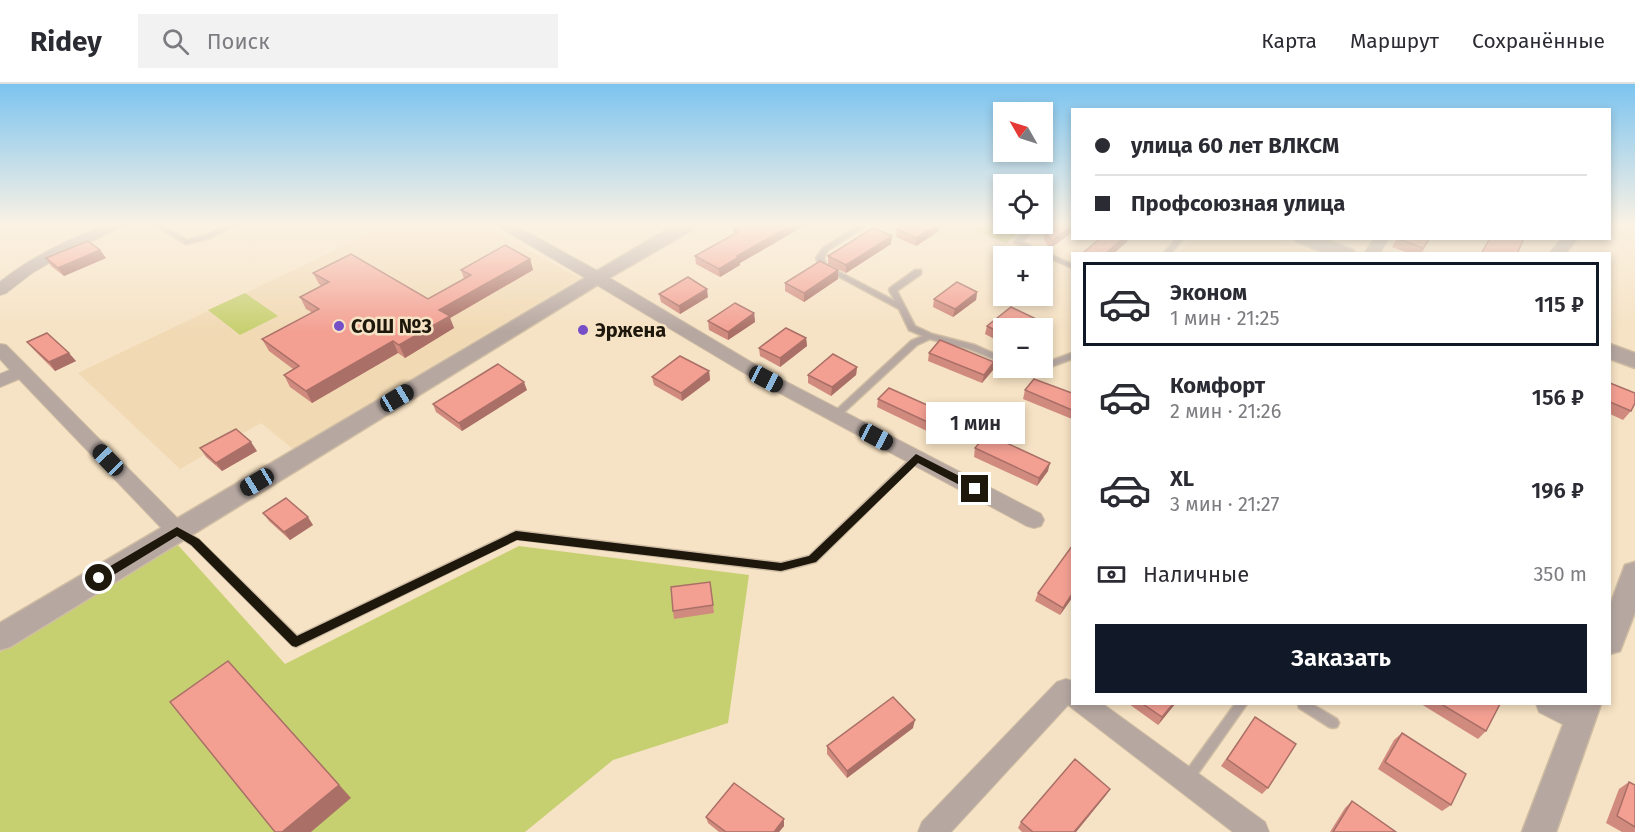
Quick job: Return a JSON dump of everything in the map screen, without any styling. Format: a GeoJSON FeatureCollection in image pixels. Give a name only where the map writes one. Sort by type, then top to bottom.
{"type":"FeatureCollection","features":[{"type":"Feature","properties":{"kind":"street"},"geometry":{"type":"LineString","coordinates":[[0,290],[40,261]]}},
{"type":"Feature","properties":{"kind":"street"},"geometry":{"type":"LineString","coordinates":[[567,261],[766,379],[1034,520]]}},
{"type":"Feature","properties":{"kind":"street"},"geometry":{"type":"LineString","coordinates":[[0,638],[626,261]]}},
{"type":"Feature","properties":{"kind":"street"},"geometry":{"type":"LineString","coordinates":[[0,348],[177,531]]}},
{"type":"Feature","properties":{"kind":"street"},"geometry":{"type":"LineString","coordinates":[[1611,351],[1635,360]]}},
{"type":"Feature","properties":{"kind":"street"},"geometry":{"type":"LineString","coordinates":[[0,381],[22,371]]}},
{"type":"Feature","properties":{"kind":"street"},"geometry":{"type":"LineString","coordinates":[[1611,639],[1635,573]]}},
{"type":"Feature","properties":{"kind":"street"},"geometry":{"type":"LineString","coordinates":[[932,832],[1071,696]]}},
{"type":"Feature","properties":{"kind":"street"},"geometry":{"type":"LineString","coordinates":[[1089,705],[1255,832]]}},
{"type":"Feature","properties":{"kind":"street"},"geometry":{"type":"LineString","coordinates":[[1539,832],[1583,712],[1552,705]]}},
{"type":"Feature","properties":{"kind":"lane"},"geometry":{"type":"LineString","coordinates":[[821,261],[823,266],[902,308]]}},
{"type":"Feature","properties":{"kind":"lane"},"geometry":{"type":"LineString","coordinates":[[918,272],[893,290],[912,328],[928,336],[972,347],[993,356]]}},
{"type":"Feature","properties":{"kind":"lane"},"geometry":{"type":"LineString","coordinates":[[836,415],[914,343],[928,336]]}},
{"type":"Feature","properties":{"kind":"lane"},"geometry":{"type":"LineString","coordinates":[[1053,363],[1071,356]]}},
{"type":"Feature","properties":{"kind":"lane"},"geometry":{"type":"LineString","coordinates":[[177,531],[195,542],[296,642],[516,535],[781,567],[812,559],[916,458]]}},
{"type":"Feature","properties":{"kind":"lane"},"geometry":{"type":"LineString","coordinates":[[1186,780],[1240,705]]}},
{"type":"Feature","properties":{"kind":"lane"},"geometry":{"type":"LineString","coordinates":[[1305,705],[1333,723]]}},
{"type":"Feature","properties":{"kind":"shaded area","name":"СОШ №3"},"geometry":{"type":"Polygon","coordinates":[[[313,261],[548,261],[580,278],[293,449],[261,423],[180,469],[78,373],[313,261]]]}},
{"type":"Feature","properties":{"kind":"green space"},"geometry":{"type":"Polygon","coordinates":[[[245,293],[278,316],[240,335],[208,310],[245,293]]]}},
{"type":"Feature","properties":{"kind":"green space"},"geometry":{"type":"Polygon","coordinates":[[[177,544],[285,664],[519,546],[749,575],[728,723],[613,760],[525,832],[0,832],[0,652],[177,544]]]}},
{"type":"Feature","properties":{"kind":"building"},"geometry":{"type":"Polygon","coordinates":[[[49,261],[75,261],[58,268],[49,261]]]}},
{"type":"Feature","properties":{"kind":"building"},"geometry":{"type":"Polygon","coordinates":[[[337,261],[363,261],[428,299],[471,275],[461,270],[477,261],[527,261],[439,310],[450,316],[399,345],[393,341],[306,391],[284,375],[299,366],[262,339],[319,309],[300,297],[329,282],[313,273],[337,261]]]}},
{"type":"Feature","properties":{"kind":"building"},"geometry":{"type":"Polygon","coordinates":[[[704,261],[732,261],[719,269],[704,261]]]}},
{"type":"Feature","properties":{"kind":"building"},"geometry":{"type":"Polygon","coordinates":[[[820,261],[838,270],[804,293],[785,283],[820,261]]]}},
{"type":"Feature","properties":{"kind":"building"},"geometry":{"type":"Polygon","coordinates":[[[838,261],[852,261],[846,265],[838,261]]]}},
{"type":"Feature","properties":{"kind":"building"},"geometry":{"type":"Polygon","coordinates":[[[688,277],[707,289],[679,306],[659,294],[688,277]]]}},
{"type":"Feature","properties":{"kind":"building"},"geometry":{"type":"Polygon","coordinates":[[[957,282],[977,292],[955,309],[934,299],[957,282]]]}},
{"type":"Feature","properties":{"kind":"building"},"geometry":{"type":"Polygon","coordinates":[[[735,303],[754,313],[728,332],[708,321],[735,303]]]}},
{"type":"Feature","properties":{"kind":"building"},"geometry":{"type":"Polygon","coordinates":[[[1011,307],[1034,318],[997,318],[1011,307]]]}},
{"type":"Feature","properties":{"kind":"building"},"geometry":{"type":"Polygon","coordinates":[[[993,321],[993,329],[987,326],[993,321]]]}},
{"type":"Feature","properties":{"kind":"building"},"geometry":{"type":"Polygon","coordinates":[[[786,328],[806,338],[780,358],[759,348],[786,328]]]}},
{"type":"Feature","properties":{"kind":"building"},"geometry":{"type":"Polygon","coordinates":[[[47,333],[69,353],[49,362],[27,342],[47,333]]]}},
{"type":"Feature","properties":{"kind":"building"},"geometry":{"type":"Polygon","coordinates":[[[940,340],[993,363],[984,375],[929,353],[940,340]]]}},
{"type":"Feature","properties":{"kind":"building"},"geometry":{"type":"Polygon","coordinates":[[[833,354],[857,367],[832,387],[808,375],[833,354]]]}},
{"type":"Feature","properties":{"kind":"building"},"geometry":{"type":"Polygon","coordinates":[[[680,356],[709,371],[681,393],[652,377],[680,356]]]}},
{"type":"Feature","properties":{"kind":"building"},"geometry":{"type":"Polygon","coordinates":[[[498,364],[524,382],[459,423],[433,404],[498,364]]]}},
{"type":"Feature","properties":{"kind":"building"},"geometry":{"type":"Polygon","coordinates":[[[1034,379],[1071,393],[1071,410],[1025,390],[1034,379]]]}},
{"type":"Feature","properties":{"kind":"building"},"geometry":{"type":"Polygon","coordinates":[[[1611,383],[1635,393],[1635,403],[1631,411],[1611,402],[1611,383]]]}},
{"type":"Feature","properties":{"kind":"building"},"geometry":{"type":"Polygon","coordinates":[[[889,388],[945,413],[934,425],[878,399],[889,388]]]}},
{"type":"Feature","properties":{"kind":"building"},"geometry":{"type":"Polygon","coordinates":[[[236,429],[251,442],[216,463],[200,448],[236,429]]]}},
{"type":"Feature","properties":{"kind":"building"},"geometry":{"type":"Polygon","coordinates":[[[987,434],[1050,463],[1039,478],[975,448],[987,434]]]}},
{"type":"Feature","properties":{"kind":"building"},"geometry":{"type":"Polygon","coordinates":[[[286,498],[308,517],[284,532],[263,513],[286,498]]]}},
{"type":"Feature","properties":{"kind":"building"},"geometry":{"type":"Polygon","coordinates":[[[1071,547],[1071,596],[1063,608],[1038,593],[1071,547]]]}},
{"type":"Feature","properties":{"kind":"building"},"geometry":{"type":"Polygon","coordinates":[[[710,582],[713,605],[673,611],[671,587],[710,582]]]}},
{"type":"Feature","properties":{"kind":"building"},"geometry":{"type":"Polygon","coordinates":[[[228,661],[339,785],[282,832],[275,832],[170,702],[228,661]]]}},
{"type":"Feature","properties":{"kind":"building"},"geometry":{"type":"Polygon","coordinates":[[[893,697],[915,720],[847,771],[827,746],[893,697]]]}},
{"type":"Feature","properties":{"kind":"building"},"geometry":{"type":"Polygon","coordinates":[[[1144,705],[1172,705],[1162,717],[1144,705]]]}},
{"type":"Feature","properties":{"kind":"building"},"geometry":{"type":"Polygon","coordinates":[[[1443,705],[1499,705],[1486,731],[1443,705]]]}},
{"type":"Feature","properties":{"kind":"building"},"geometry":{"type":"Polygon","coordinates":[[[1255,717],[1296,744],[1268,788],[1227,759],[1255,717]]]}},
{"type":"Feature","properties":{"kind":"building"},"geometry":{"type":"Polygon","coordinates":[[[1402,733],[1466,774],[1451,805],[1385,762],[1402,733]]]}},
{"type":"Feature","properties":{"kind":"building"},"geometry":{"type":"Polygon","coordinates":[[[1075,759],[1110,789],[1074,832],[1033,832],[1021,822],[1075,759]]]}},
{"type":"Feature","properties":{"kind":"building"},"geometry":{"type":"Polygon","coordinates":[[[1629,782],[1635,785],[1635,827],[1617,816],[1629,782]]]}},
{"type":"Feature","properties":{"kind":"building"},"geometry":{"type":"Polygon","coordinates":[[[734,783],[784,819],[774,832],[726,832],[706,817],[734,783]]]}},
{"type":"Feature","properties":{"kind":"building"},"geometry":{"type":"Polygon","coordinates":[[[1352,801],[1396,832],[1333,832],[1352,801]]]}},
{"type":"Feature","properties":{"kind":"place","name":"СОШ №3"},"geometry":{"type":"Point","coordinates":[339,326]}},
{"type":"Feature","properties":{"kind":"place","name":"Эржена"},"geometry":{"type":"Point","coordinates":[583,330]}},
{"type":"Feature","properties":{"kind":"route"},"geometry":{"type":"LineString","coordinates":[[99,578],[177,531],[195,542],[296,642],[516,535],[781,567],[812,559],[916,458],[975,489]]}}]}
